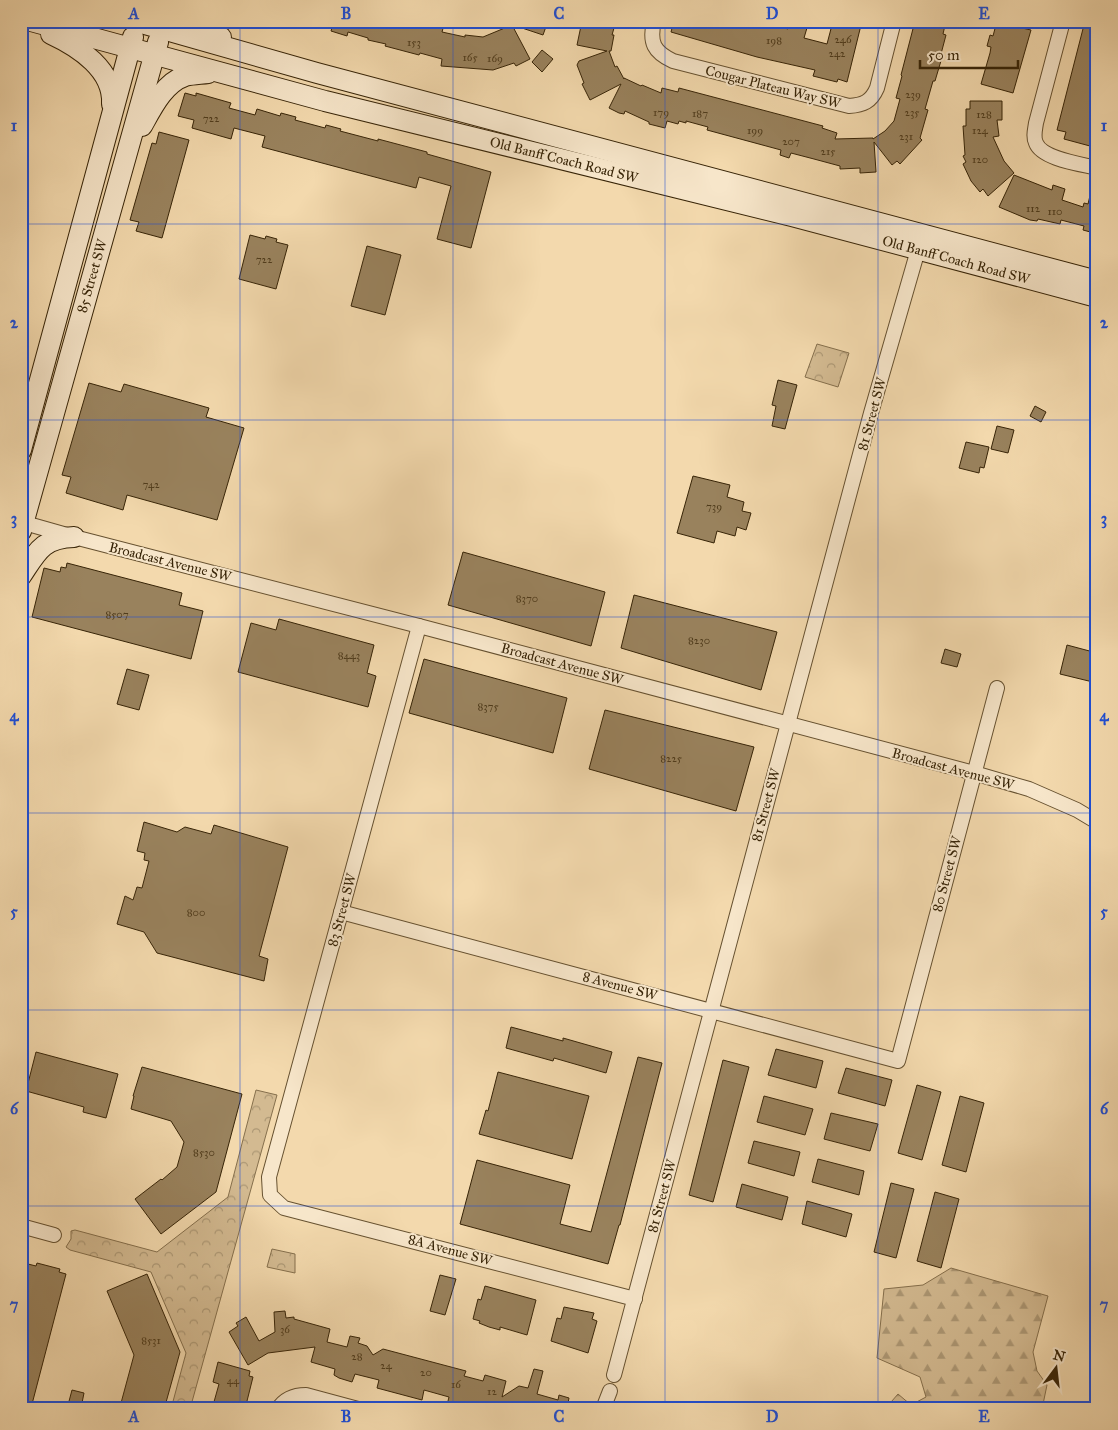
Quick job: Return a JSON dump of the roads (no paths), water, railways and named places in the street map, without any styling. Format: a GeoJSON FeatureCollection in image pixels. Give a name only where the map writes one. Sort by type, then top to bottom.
{"type":"FeatureCollection","features":[{"type":"Feature","properties":{"kind":"main road"},"geometry":{"type":"LineString","coordinates":[[24,21],[61,38],[94,63],[107,78],[110,85],[112,96],[111,116]]}},
{"type":"Feature","properties":{"kind":"main road","name":"Old Banff Coach Road SW"},"geometry":{"type":"LineString","coordinates":[[31,21],[224,74],[527,152],[792,216],[1097,281]]}},
{"type":"Feature","properties":{"kind":"main road"},"geometry":{"type":"LineString","coordinates":[[194,21],[210,32],[278,62]]}},
{"type":"Feature","properties":{"kind":"main road","name":"85 Street SW"},"geometry":{"type":"LineString","coordinates":[[21,450],[136,22]]}},
{"type":"Feature","properties":{"kind":"main road","name":"Old Banff Coach Road SW"},"geometry":{"type":"LineString","coordinates":[[136,22],[163,25],[278,62],[920,242],[1097,297]]}},
{"type":"Feature","properties":{"kind":"main road","name":"85 Street SW"},"geometry":{"type":"LineString","coordinates":[[22,525],[163,25]]}},
{"type":"Feature","properties":{"kind":"main road"},"geometry":{"type":"LineString","coordinates":[[127,152],[152,108],[172,83],[189,75],[224,74]]}},
{"type":"Feature","properties":{"kind":"main road"},"geometry":{"type":"LineString","coordinates":[[21,576],[37,552],[47,543],[59,538],[74,538]]}},
{"type":"Feature","properties":{"kind":"street","name":"Cougar Plateau Way SW"},"geometry":{"type":"LineString","coordinates":[[654,21],[652,38],[655,49],[673,61],[849,106],[868,102],[873,96],[894,21]]}},
{"type":"Feature","properties":{"kind":"street"},"geometry":{"type":"LineString","coordinates":[[1063,21],[1036,123],[1034,133],[1036,144],[1043,151],[1053,156],[1097,168]]}},
{"type":"Feature","properties":{"kind":"street","name":"81 Street SW"},"geometry":{"type":"LineString","coordinates":[[614,1375],[871,413],[920,242]]}},
{"type":"Feature","properties":{"kind":"street","name":"Broadcast Avenue SW"},"geometry":{"type":"LineString","coordinates":[[22,525],[419,626],[974,773],[1029,789],[1077,810],[1097,822]]}},
{"type":"Feature","properties":{"kind":"street","name":"83 Street SW"},"geometry":{"type":"LineString","coordinates":[[270,1195],[268,1177],[419,626]]}},
{"type":"Feature","properties":{"kind":"street","name":"80 Street SW"},"geometry":{"type":"LineString","coordinates":[[898,1061],[997,688]]}},
{"type":"Feature","properties":{"kind":"street","name":"8 Avenue SW"},"geometry":{"type":"LineString","coordinates":[[341,912],[898,1061]]}},
{"type":"Feature","properties":{"kind":"street","name":"8A Avenue SW"},"geometry":{"type":"LineString","coordinates":[[270,1195],[284,1208],[635,1299]]}},
{"type":"Feature","properties":{"kind":"street"},"geometry":{"type":"LineString","coordinates":[[21,1226],[54,1235]]}},
{"type":"Feature","properties":{"kind":"street"},"geometry":{"type":"LineString","coordinates":[[278,1409],[289,1398],[298,1395],[306,1395],[358,1409]]}}]}
